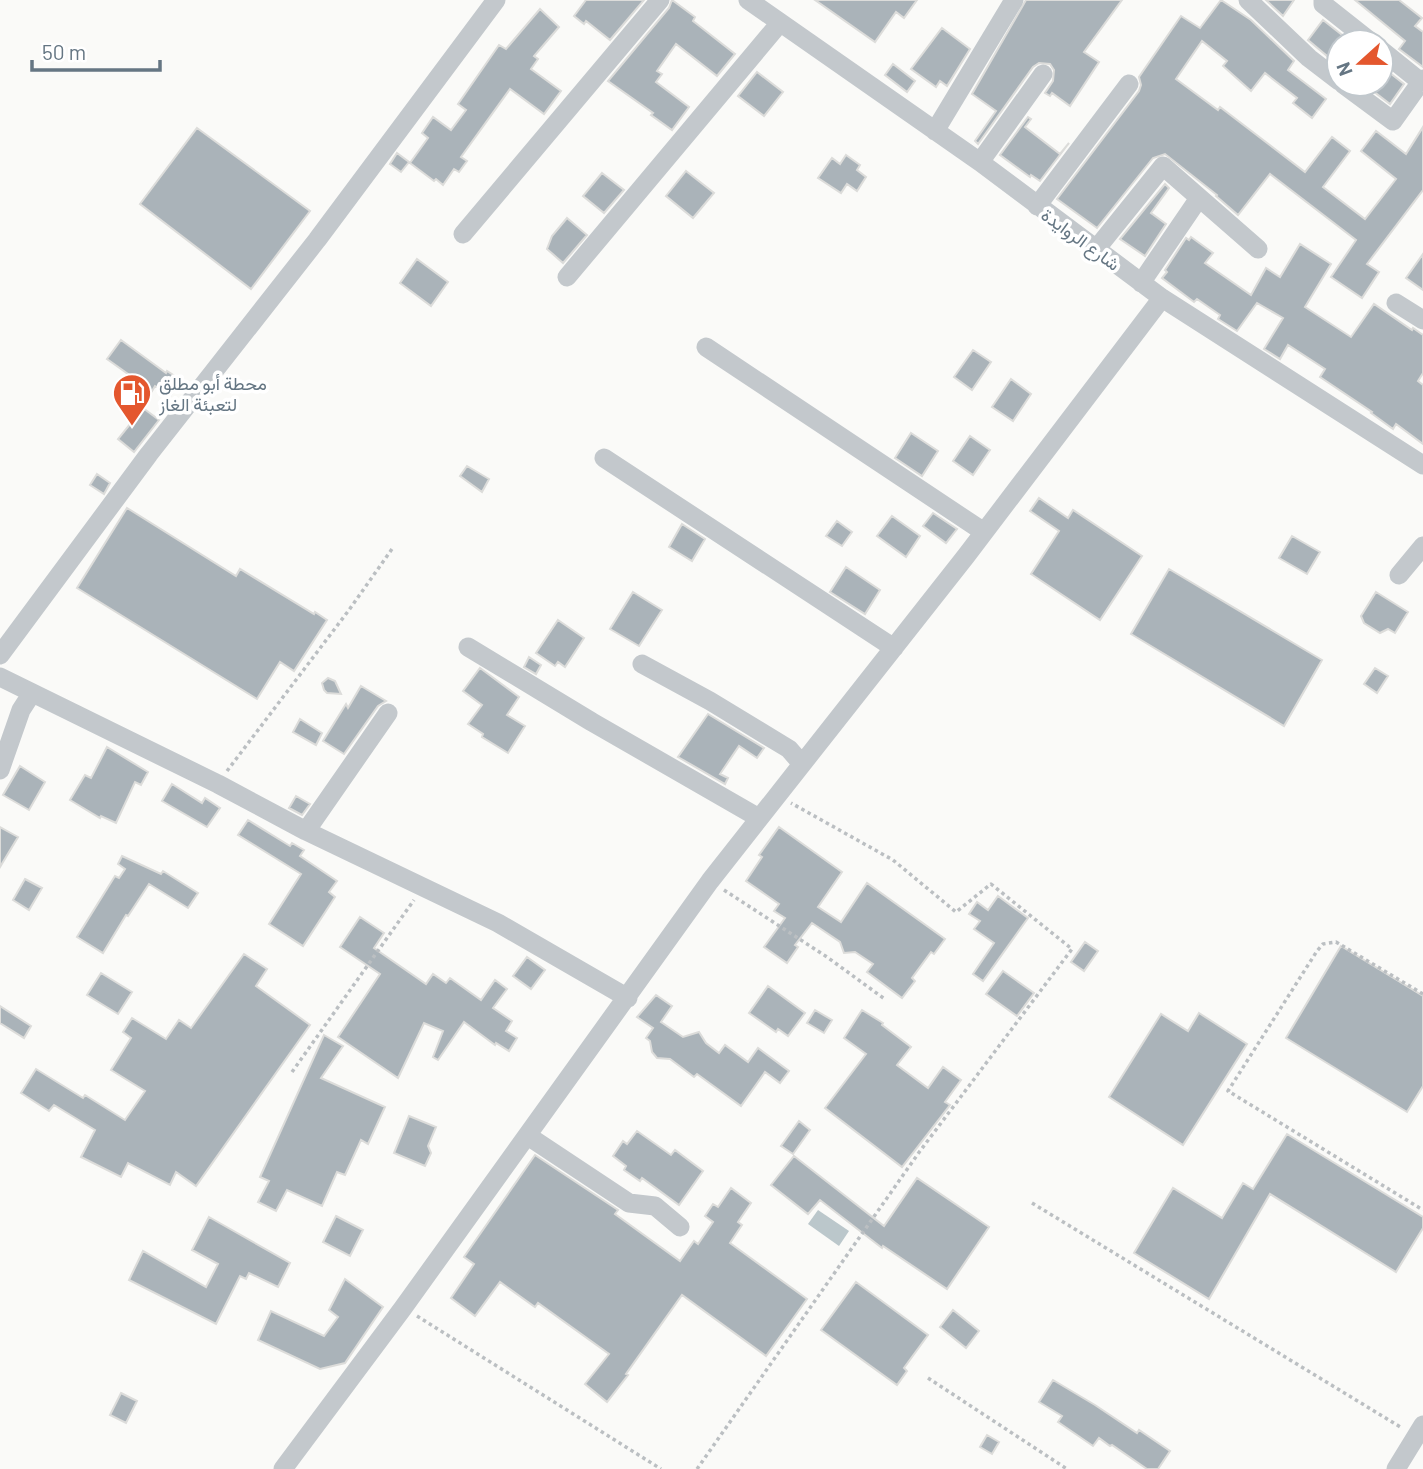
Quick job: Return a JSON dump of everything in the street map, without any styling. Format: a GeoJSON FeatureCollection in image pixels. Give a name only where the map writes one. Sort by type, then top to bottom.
{"type":"FeatureCollection","features":[{"type":"Feature","properties":{"kind":"street"},"geometry":{"type":"LineString","coordinates":[[0,655],[141,466],[317,240],[496,0]]}},
{"type":"Feature","properties":{"kind":"street"},"geometry":{"type":"LineString","coordinates":[[463,234],[660,0]]}},
{"type":"Feature","properties":{"kind":"street","name":"شارع الروايدة"},"geometry":{"type":"LineString","coordinates":[[748,0],[980,162],[1162,298],[1422,463]]}},
{"type":"Feature","properties":{"kind":"street"},"geometry":{"type":"LineString","coordinates":[[936,131],[1014,0]]}},
{"type":"Feature","properties":{"kind":"street"},"geometry":{"type":"LineString","coordinates":[[1250,0],[1325,70]]}},
{"type":"Feature","properties":{"kind":"street"},"geometry":{"type":"LineString","coordinates":[[1323,0],[1323,4],[1353,28]]}},
{"type":"Feature","properties":{"kind":"street"},"geometry":{"type":"LineString","coordinates":[[567,277],[779,24]]}},
{"type":"Feature","properties":{"kind":"street"},"geometry":{"type":"LineString","coordinates":[[1362,98],[1393,121],[1422,81],[1395,61]]}},
{"type":"Feature","properties":{"kind":"street"},"geometry":{"type":"LineString","coordinates":[[980,162],[1043,74]]}},
{"type":"Feature","properties":{"kind":"street"},"geometry":{"type":"LineString","coordinates":[[1037,206],[1129,84]]}},
{"type":"Feature","properties":{"kind":"street"},"geometry":{"type":"LineString","coordinates":[[1097,248],[1163,166],[1258,249]]}},
{"type":"Feature","properties":{"kind":"street"},"geometry":{"type":"LineString","coordinates":[[1141,282],[1199,198]]}},
{"type":"Feature","properties":{"kind":"street"},"geometry":{"type":"LineString","coordinates":[[283,1469],[528,1136],[710,881],[984,532],[1162,298]]}},
{"type":"Feature","properties":{"kind":"street"},"geometry":{"type":"LineString","coordinates":[[1396,303],[1423,320]]}},
{"type":"Feature","properties":{"kind":"street"},"geometry":{"type":"LineString","coordinates":[[706,346],[984,532]]}},
{"type":"Feature","properties":{"kind":"street"},"geometry":{"type":"LineString","coordinates":[[604,458],[894,648]]}},
{"type":"Feature","properties":{"kind":"street"},"geometry":{"type":"LineString","coordinates":[[1399,575],[1423,546]]}},
{"type":"Feature","properties":{"kind":"street"},"geometry":{"type":"LineString","coordinates":[[468,647],[759,818]]}},
{"type":"Feature","properties":{"kind":"street"},"geometry":{"type":"LineString","coordinates":[[642,664],[789,749],[802,764]]}},
{"type":"Feature","properties":{"kind":"street"},"geometry":{"type":"LineString","coordinates":[[0,677],[218,784],[306,831],[498,923],[628,998]]}},
{"type":"Feature","properties":{"kind":"street"},"geometry":{"type":"LineString","coordinates":[[0,770],[22,710],[32,693]]}},
{"type":"Feature","properties":{"kind":"street"},"geometry":{"type":"LineString","coordinates":[[306,831],[388,713]]}},
{"type":"Feature","properties":{"kind":"street"},"geometry":{"type":"LineString","coordinates":[[528,1136],[629,1203],[654,1206],[680,1227]]}},
{"type":"Feature","properties":{"kind":"street"},"geometry":{"type":"LineString","coordinates":[[1396,1469],[1419,1431]]}},
{"type":"Feature","properties":{"kind":"path"},"geometry":{"type":"LineString","coordinates":[[218,784],[349,610],[391,549]]}},
{"type":"Feature","properties":{"kind":"path"},"geometry":{"type":"LineString","coordinates":[[698,1469],[920,1151],[1072,949],[991,884],[956,912],[893,860],[777,795]]}},
{"type":"Feature","properties":{"kind":"path"},"geometry":{"type":"LineString","coordinates":[[710,881],[827,957],[886,1000]]}},
{"type":"Feature","properties":{"kind":"path"},"geometry":{"type":"LineString","coordinates":[[292,1072],[423,887]]}},
{"type":"Feature","properties":{"kind":"path"},"geometry":{"type":"LineString","coordinates":[[1423,994],[1336,942],[1323,944],[1228,1091],[1423,1210]]}},
{"type":"Feature","properties":{"kind":"path"},"geometry":{"type":"LineString","coordinates":[[1031,1203],[1419,1431]]}},
{"type":"Feature","properties":{"kind":"path"},"geometry":{"type":"LineString","coordinates":[[403,1308],[661,1469]]}},
{"type":"Feature","properties":{"kind":"path"},"geometry":{"type":"LineString","coordinates":[[928,1378],[1067,1469]]}},
{"type":"Feature","properties":{"kind":"shaded area"},"geometry":{"type":"Polygon","coordinates":[[[818,1210],[849,1231],[839,1246],[808,1224],[818,1210]]]}},
{"type":"Feature","properties":{"kind":"building"},"geometry":{"type":"Polygon","coordinates":[[[586,0],[644,0],[610,40],[586,21],[584,24],[574,16],[586,0]]]}},
{"type":"Feature","properties":{"kind":"building"},"geometry":{"type":"Polygon","coordinates":[[[672,0],[695,17],[693,21],[735,54],[717,76],[676,44],[657,71],[662,74],[656,82],[689,107],[672,130],[608,81],[669,8],[672,0]]]}},
{"type":"Feature","properties":{"kind":"building"},"geometry":{"type":"Polygon","coordinates":[[[815,0],[917,0],[904,18],[896,12],[875,42],[815,0]]]}},
{"type":"Feature","properties":{"kind":"building"},"geometry":{"type":"Polygon","coordinates":[[[1026,0],[1122,0],[1084,52],[1099,62],[1070,106],[1052,93],[1050,96],[1045,93],[1053,81],[1054,70],[1050,64],[1039,63],[1033,67],[978,144],[975,141],[996,111],[972,94],[1026,0]]]}},
{"type":"Feature","properties":{"kind":"building"},"geometry":{"type":"Polygon","coordinates":[[[1221,0],[1251,20],[1294,61],[1288,70],[1326,99],[1312,118],[1293,103],[1297,98],[1265,73],[1251,91],[1223,66],[1227,61],[1202,41],[1176,79],[1218,110],[1220,107],[1305,172],[1332,137],[1350,151],[1323,187],[1365,219],[1396,179],[1361,151],[1376,131],[1406,154],[1423,127],[1423,190],[1367,264],[1379,272],[1362,298],[1331,277],[1356,240],[1270,174],[1238,215],[1165,154],[1153,158],[1097,228],[1057,199],[1139,91],[1139,77],[1181,16],[1200,28],[1221,0]]]}},
{"type":"Feature","properties":{"kind":"building"},"geometry":{"type":"Polygon","coordinates":[[[1266,0],[1294,0],[1283,16],[1266,0]]]}},
{"type":"Feature","properties":{"kind":"building"},"geometry":{"type":"Polygon","coordinates":[[[1355,0],[1399,0],[1422,18],[1415,26],[1423,32],[1423,67],[1399,49],[1405,41],[1395,33],[1395,28],[1389,28],[1355,0]]]}},
{"type":"Feature","properties":{"kind":"building"},"geometry":{"type":"Polygon","coordinates":[[[540,9],[559,27],[534,56],[538,59],[531,69],[561,91],[544,114],[510,89],[461,157],[467,161],[459,172],[454,169],[443,185],[436,179],[434,181],[410,163],[428,138],[422,133],[433,117],[451,130],[466,110],[458,104],[499,45],[506,49],[540,9]]]}},
{"type":"Feature","properties":{"kind":"building"},"geometry":{"type":"Polygon","coordinates":[[[1323,20],[1333,28],[1325,28],[1325,54],[1308,40],[1323,20]]]}},
{"type":"Feature","properties":{"kind":"building"},"geometry":{"type":"Polygon","coordinates":[[[942,28],[970,49],[947,86],[940,81],[936,87],[911,69],[942,28]]]}},
{"type":"Feature","properties":{"kind":"building"},"geometry":{"type":"Polygon","coordinates":[[[893,64],[915,81],[907,92],[885,75],[893,64]]]}},
{"type":"Feature","properties":{"kind":"building"},"geometry":{"type":"Polygon","coordinates":[[[757,72],[783,92],[764,116],[738,96],[757,72]]]}},
{"type":"Feature","properties":{"kind":"building"},"geometry":{"type":"Polygon","coordinates":[[[1395,77],[1404,84],[1395,97],[1395,77]]]}},
{"type":"Feature","properties":{"kind":"building"},"geometry":{"type":"Polygon","coordinates":[[[1382,98],[1394,98],[1390,104],[1382,98]]]}},
{"type":"Feature","properties":{"kind":"building"},"geometry":{"type":"Polygon","coordinates":[[[1028,117],[1031,119],[1025,127],[1060,154],[1069,143],[1040,181],[1000,155],[1028,117]]]}},
{"type":"Feature","properties":{"kind":"building"},"geometry":{"type":"Polygon","coordinates":[[[197,128],[310,211],[251,289],[140,204],[197,128]]]}},
{"type":"Feature","properties":{"kind":"building"},"geometry":{"type":"Polygon","coordinates":[[[397,153],[409,162],[401,172],[390,164],[397,153]]]}},
{"type":"Feature","properties":{"kind":"building"},"geometry":{"type":"Polygon","coordinates":[[[846,155],[860,165],[857,170],[866,177],[857,191],[847,184],[841,193],[818,178],[832,158],[840,164],[846,155]]]}},
{"type":"Feature","properties":{"kind":"building"},"geometry":{"type":"Polygon","coordinates":[[[686,171],[714,193],[693,218],[666,196],[686,171]]]}},
{"type":"Feature","properties":{"kind":"building"},"geometry":{"type":"Polygon","coordinates":[[[602,173],[624,190],[604,213],[583,196],[602,173]]]}},
{"type":"Feature","properties":{"kind":"building"},"geometry":{"type":"Polygon","coordinates":[[[1165,184],[1169,188],[1151,213],[1166,224],[1145,256],[1120,239],[1165,184]]]}},
{"type":"Feature","properties":{"kind":"building"},"geometry":{"type":"Polygon","coordinates":[[[567,218],[587,235],[563,263],[547,249],[552,236],[567,218]]]}},
{"type":"Feature","properties":{"kind":"building"},"geometry":{"type":"Polygon","coordinates":[[[1191,237],[1213,253],[1205,263],[1251,295],[1266,268],[1280,277],[1300,244],[1331,264],[1305,307],[1351,337],[1374,304],[1423,335],[1423,373],[1418,381],[1423,385],[1423,444],[1396,424],[1393,429],[1320,377],[1325,369],[1288,345],[1280,359],[1264,349],[1283,318],[1257,303],[1237,331],[1218,319],[1220,315],[1197,299],[1194,302],[1162,278],[1186,238],[1189,240],[1191,237]]]}},
{"type":"Feature","properties":{"kind":"building"},"geometry":{"type":"Polygon","coordinates":[[[1423,254],[1423,290],[1406,278],[1423,254]]]}},
{"type":"Feature","properties":{"kind":"building"},"geometry":{"type":"Polygon","coordinates":[[[417,259],[448,282],[431,306],[400,283],[417,259]]]}},
{"type":"Feature","properties":{"kind":"building"},"geometry":{"type":"Polygon","coordinates":[[[121,340],[166,373],[167,371],[181,380],[171,395],[155,386],[152,391],[107,359],[121,340]]]}},
{"type":"Feature","properties":{"kind":"building"},"geometry":{"type":"Polygon","coordinates":[[[973,350],[991,362],[972,390],[954,377],[973,350]]]}},
{"type":"Feature","properties":{"kind":"building"},"geometry":{"type":"Polygon","coordinates":[[[1011,379],[1031,394],[1013,421],[992,407],[1011,379]]]}},
{"type":"Feature","properties":{"kind":"building"},"geometry":{"type":"Polygon","coordinates":[[[143,408],[159,420],[134,452],[118,439],[143,408]]]}},
{"type":"Feature","properties":{"kind":"building"},"geometry":{"type":"Polygon","coordinates":[[[911,433],[938,451],[922,476],[895,458],[911,433]]]}},
{"type":"Feature","properties":{"kind":"building"},"geometry":{"type":"Polygon","coordinates":[[[970,436],[990,450],[973,475],[953,461],[970,436]]]}},
{"type":"Feature","properties":{"kind":"building"},"geometry":{"type":"Polygon","coordinates":[[[467,466],[489,479],[482,492],[460,476],[467,466]]]}},
{"type":"Feature","properties":{"kind":"building"},"geometry":{"type":"Polygon","coordinates":[[[97,474],[110,483],[104,494],[90,485],[97,474]]]}},
{"type":"Feature","properties":{"kind":"building"},"geometry":{"type":"Polygon","coordinates":[[[1039,498],[1068,518],[1073,510],[1142,556],[1100,620],[1031,574],[1059,531],[1030,511],[1039,498]]]}},
{"type":"Feature","properties":{"kind":"building"},"geometry":{"type":"Polygon","coordinates":[[[127,508],[236,576],[240,569],[327,620],[294,671],[280,662],[257,699],[77,588],[127,508]]]}},
{"type":"Feature","properties":{"kind":"building"},"geometry":{"type":"Polygon","coordinates":[[[933,513],[957,529],[946,543],[923,526],[933,513]]]}},
{"type":"Feature","properties":{"kind":"building"},"geometry":{"type":"Polygon","coordinates":[[[892,516],[920,536],[906,557],[877,536],[892,516]]]}},
{"type":"Feature","properties":{"kind":"building"},"geometry":{"type":"Polygon","coordinates":[[[837,521],[852,532],[842,546],[826,536],[837,521]]]}},
{"type":"Feature","properties":{"kind":"building"},"geometry":{"type":"Polygon","coordinates":[[[682,524],[705,539],[692,561],[669,547],[682,524]]]}},
{"type":"Feature","properties":{"kind":"building"},"geometry":{"type":"Polygon","coordinates":[[[1292,536],[1320,552],[1307,574],[1279,558],[1292,536]]]}},
{"type":"Feature","properties":{"kind":"building"},"geometry":{"type":"Polygon","coordinates":[[[846,567],[880,590],[865,614],[830,592],[846,567]]]}},
{"type":"Feature","properties":{"kind":"building"},"geometry":{"type":"Polygon","coordinates":[[[1169,569],[1322,660],[1284,726],[1131,634],[1169,569]]]}},
{"type":"Feature","properties":{"kind":"building"},"geometry":{"type":"Polygon","coordinates":[[[633,592],[662,610],[639,646],[610,629],[633,592]]]}},
{"type":"Feature","properties":{"kind":"building"},"geometry":{"type":"Polygon","coordinates":[[[1376,592],[1408,612],[1395,633],[1388,629],[1380,633],[1364,623],[1361,616],[1376,592]]]}},
{"type":"Feature","properties":{"kind":"building"},"geometry":{"type":"Polygon","coordinates":[[[558,620],[584,638],[565,667],[558,662],[555,666],[536,653],[558,620]]]}},
{"type":"Feature","properties":{"kind":"building"},"geometry":{"type":"Polygon","coordinates":[[[529,657],[541,665],[536,674],[524,667],[529,657]]]}},
{"type":"Feature","properties":{"kind":"building"},"geometry":{"type":"Polygon","coordinates":[[[480,668],[519,697],[507,715],[525,726],[508,753],[482,737],[483,734],[468,724],[482,705],[463,691],[480,668]]]}},
{"type":"Feature","properties":{"kind":"building"},"geometry":{"type":"Polygon","coordinates":[[[1375,668],[1388,676],[1377,693],[1364,684],[1375,668]]]}},
{"type":"Feature","properties":{"kind":"building"},"geometry":{"type":"Polygon","coordinates":[[[328,678],[335,681],[341,694],[327,693],[324,690],[322,683],[328,678]]]}},
{"type":"Feature","properties":{"kind":"building"},"geometry":{"type":"Polygon","coordinates":[[[361,686],[386,701],[378,706],[344,754],[323,741],[346,704],[348,708],[361,686]]]}},
{"type":"Feature","properties":{"kind":"building"},"geometry":{"type":"Polygon","coordinates":[[[708,714],[764,748],[757,758],[739,746],[720,774],[728,778],[725,784],[678,757],[708,714]]]}},
{"type":"Feature","properties":{"kind":"building"},"geometry":{"type":"Polygon","coordinates":[[[300,719],[322,733],[316,745],[293,732],[300,719]]]}},
{"type":"Feature","properties":{"kind":"building"},"geometry":{"type":"Polygon","coordinates":[[[107,747],[148,772],[141,785],[135,782],[116,823],[101,816],[100,818],[70,800],[85,775],[91,778],[107,747]]]}},
{"type":"Feature","properties":{"kind":"building"},"geometry":{"type":"Polygon","coordinates":[[[20,766],[45,782],[29,810],[3,795],[20,766]]]}},
{"type":"Feature","properties":{"kind":"building"},"geometry":{"type":"Polygon","coordinates":[[[172,784],[202,803],[205,798],[220,808],[207,827],[162,801],[172,784]]]}},
{"type":"Feature","properties":{"kind":"building"},"geometry":{"type":"Polygon","coordinates":[[[296,796],[310,804],[302,815],[289,808],[296,796]]]}},
{"type":"Feature","properties":{"kind":"building"},"geometry":{"type":"Polygon","coordinates":[[[248,820],[290,846],[292,843],[304,850],[300,856],[337,881],[329,892],[335,897],[303,946],[269,924],[301,874],[238,835],[248,820]]]}},
{"type":"Feature","properties":{"kind":"building"},"geometry":{"type":"Polygon","coordinates":[[[0,827],[18,837],[0,867],[0,827]]]}},
{"type":"Feature","properties":{"kind":"building"},"geometry":{"type":"Polygon","coordinates":[[[779,827],[842,872],[818,907],[841,922],[867,883],[945,939],[934,954],[931,952],[912,978],[915,981],[902,998],[867,972],[873,964],[855,952],[844,953],[840,942],[812,923],[795,945],[798,947],[787,963],[764,947],[785,918],[774,911],[779,904],[746,881],[762,857],[759,855],[779,827]]]}},
{"type":"Feature","properties":{"kind":"building"},"geometry":{"type":"Polygon","coordinates":[[[122,856],[161,874],[163,871],[198,893],[188,908],[149,884],[103,953],[77,937],[115,876],[119,878],[125,869],[118,864],[122,856]]]}},
{"type":"Feature","properties":{"kind":"building"},"geometry":{"type":"Polygon","coordinates":[[[25,879],[42,888],[29,910],[13,900],[25,879]]]}},
{"type":"Feature","properties":{"kind":"building"},"geometry":{"type":"Polygon","coordinates":[[[998,896],[1028,918],[983,981],[973,974],[994,943],[974,929],[980,921],[969,914],[977,902],[988,910],[998,896]]]}},
{"type":"Feature","properties":{"kind":"building"},"geometry":{"type":"Polygon","coordinates":[[[360,917],[384,933],[374,948],[426,984],[433,974],[446,983],[450,978],[481,1000],[495,980],[507,989],[493,1008],[512,1021],[506,1031],[517,1038],[509,1051],[496,1043],[495,1045],[464,1022],[438,1060],[433,1057],[443,1031],[424,1023],[398,1078],[338,1037],[380,974],[340,947],[360,917]]]}},
{"type":"Feature","properties":{"kind":"building"},"geometry":{"type":"Polygon","coordinates":[[[1085,942],[1098,951],[1084,971],[1071,962],[1085,942]]]}},
{"type":"Feature","properties":{"kind":"building"},"geometry":{"type":"Polygon","coordinates":[[[1341,946],[1423,996],[1423,1086],[1407,1112],[1286,1038],[1341,946]]]}},
{"type":"Feature","properties":{"kind":"building"},"geometry":{"type":"Polygon","coordinates":[[[244,954],[267,969],[256,986],[310,1025],[196,1186],[176,1172],[170,1185],[128,1163],[121,1177],[81,1157],[95,1130],[54,1105],[49,1111],[21,1093],[36,1069],[125,1120],[145,1091],[111,1070],[131,1038],[123,1032],[132,1018],[166,1039],[179,1020],[191,1028],[244,954]]]}},
{"type":"Feature","properties":{"kind":"building"},"geometry":{"type":"Polygon","coordinates":[[[527,957],[545,970],[531,989],[513,976],[527,957]]]}},
{"type":"Feature","properties":{"kind":"building"},"geometry":{"type":"Polygon","coordinates":[[[1003,971],[1034,993],[1017,1016],[986,994],[1003,971]]]}},
{"type":"Feature","properties":{"kind":"building"},"geometry":{"type":"Polygon","coordinates":[[[101,973],[132,992],[118,1014],[87,995],[101,973]]]}},
{"type":"Feature","properties":{"kind":"building"},"geometry":{"type":"Polygon","coordinates":[[[768,986],[805,1013],[788,1036],[778,1029],[776,1032],[749,1013],[768,986]]]}},
{"type":"Feature","properties":{"kind":"building"},"geometry":{"type":"Polygon","coordinates":[[[656,995],[672,1006],[661,1022],[683,1037],[699,1032],[706,1043],[719,1053],[725,1045],[748,1062],[758,1048],[789,1071],[780,1083],[765,1072],[741,1106],[697,1074],[694,1077],[670,1059],[657,1058],[646,1038],[653,1028],[637,1017],[656,995]]]}},
{"type":"Feature","properties":{"kind":"building"},"geometry":{"type":"Polygon","coordinates":[[[0,1006],[31,1026],[24,1038],[0,1023],[0,1006]]]}},
{"type":"Feature","properties":{"kind":"building"},"geometry":{"type":"Polygon","coordinates":[[[815,1010],[832,1020],[824,1033],[807,1023],[815,1010]]]}},
{"type":"Feature","properties":{"kind":"building"},"geometry":{"type":"Polygon","coordinates":[[[862,1010],[883,1023],[882,1025],[911,1047],[897,1065],[928,1088],[943,1067],[961,1080],[945,1102],[950,1105],[902,1167],[825,1108],[866,1054],[844,1038],[862,1010]]]}},
{"type":"Feature","properties":{"kind":"building"},"geometry":{"type":"Polygon","coordinates":[[[1199,1013],[1247,1044],[1183,1145],[1109,1097],[1161,1014],[1188,1031],[1199,1013]]]}},
{"type":"Feature","properties":{"kind":"building"},"geometry":{"type":"Polygon","coordinates":[[[324,1035],[343,1046],[321,1078],[385,1107],[368,1144],[361,1140],[345,1175],[337,1172],[322,1206],[287,1190],[276,1211],[258,1202],[269,1181],[260,1177],[324,1035]]]}},
{"type":"Feature","properties":{"kind":"building"},"geometry":{"type":"Polygon","coordinates":[[[409,1116],[436,1127],[428,1146],[431,1153],[425,1166],[394,1153],[409,1116]]]}},
{"type":"Feature","properties":{"kind":"building"},"geometry":{"type":"Polygon","coordinates":[[[799,1121],[810,1130],[793,1154],[781,1146],[799,1121]]]}},
{"type":"Feature","properties":{"kind":"building"},"geometry":{"type":"Polygon","coordinates":[[[637,1131],[671,1155],[675,1150],[703,1171],[679,1205],[642,1178],[640,1181],[624,1170],[626,1166],[613,1156],[623,1141],[627,1144],[637,1131]]]}},
{"type":"Feature","properties":{"kind":"building"},"geometry":{"type":"Polygon","coordinates":[[[1287,1134],[1423,1217],[1423,1228],[1396,1272],[1270,1194],[1209,1299],[1134,1253],[1173,1188],[1222,1218],[1243,1183],[1253,1189],[1287,1134]]]}},
{"type":"Feature","properties":{"kind":"building"},"geometry":{"type":"Polygon","coordinates":[[[535,1155],[618,1210],[615,1214],[680,1261],[694,1241],[698,1244],[713,1222],[705,1216],[713,1204],[718,1207],[731,1188],[751,1203],[738,1222],[742,1225],[730,1243],[807,1299],[766,1356],[682,1295],[607,1402],[585,1384],[609,1354],[538,1303],[535,1307],[500,1282],[475,1316],[451,1298],[474,1264],[464,1257],[535,1155]]]}},
{"type":"Feature","properties":{"kind":"building"},"geometry":{"type":"Polygon","coordinates":[[[794,1156],[884,1226],[917,1178],[989,1227],[947,1289],[883,1246],[882,1248],[820,1200],[808,1214],[771,1185],[794,1156]]]}},
{"type":"Feature","properties":{"kind":"building"},"geometry":{"type":"Polygon","coordinates":[[[336,1216],[363,1230],[350,1256],[323,1242],[336,1216]]]}},
{"type":"Feature","properties":{"kind":"building"},"geometry":{"type":"Polygon","coordinates":[[[209,1217],[290,1263],[278,1287],[249,1273],[246,1279],[240,1276],[216,1324],[129,1280],[143,1251],[206,1287],[218,1264],[192,1250],[209,1217]]]}},
{"type":"Feature","properties":{"kind":"building"},"geometry":{"type":"Polygon","coordinates":[[[345,1279],[383,1307],[345,1363],[320,1369],[258,1340],[271,1311],[324,1336],[338,1317],[329,1310],[345,1279]]]}},
{"type":"Feature","properties":{"kind":"building"},"geometry":{"type":"Polygon","coordinates":[[[856,1282],[928,1335],[904,1368],[907,1371],[897,1385],[821,1330],[856,1282]]]}},
{"type":"Feature","properties":{"kind":"building"},"geometry":{"type":"Polygon","coordinates":[[[953,1310],[979,1331],[966,1348],[940,1327],[953,1310]]]}},
{"type":"Feature","properties":{"kind":"building"},"geometry":{"type":"Polygon","coordinates":[[[1053,1380],[1170,1451],[1158,1469],[1147,1469],[1099,1438],[1093,1446],[1058,1422],[1062,1416],[1039,1402],[1053,1380]]]}},
{"type":"Feature","properties":{"kind":"building"},"geometry":{"type":"Polygon","coordinates":[[[121,1393],[137,1401],[126,1423],[110,1415],[121,1393]]]}},
{"type":"Feature","properties":{"kind":"building"},"geometry":{"type":"Polygon","coordinates":[[[987,1435],[999,1442],[992,1454],[980,1447],[987,1435]]]}},
{"type":"Feature","properties":{"kind":"place","name":"محطة أبو مطلق لتعبئة الغاز"},"geometry":{"type":"Point","coordinates":[132,427]}}]}
